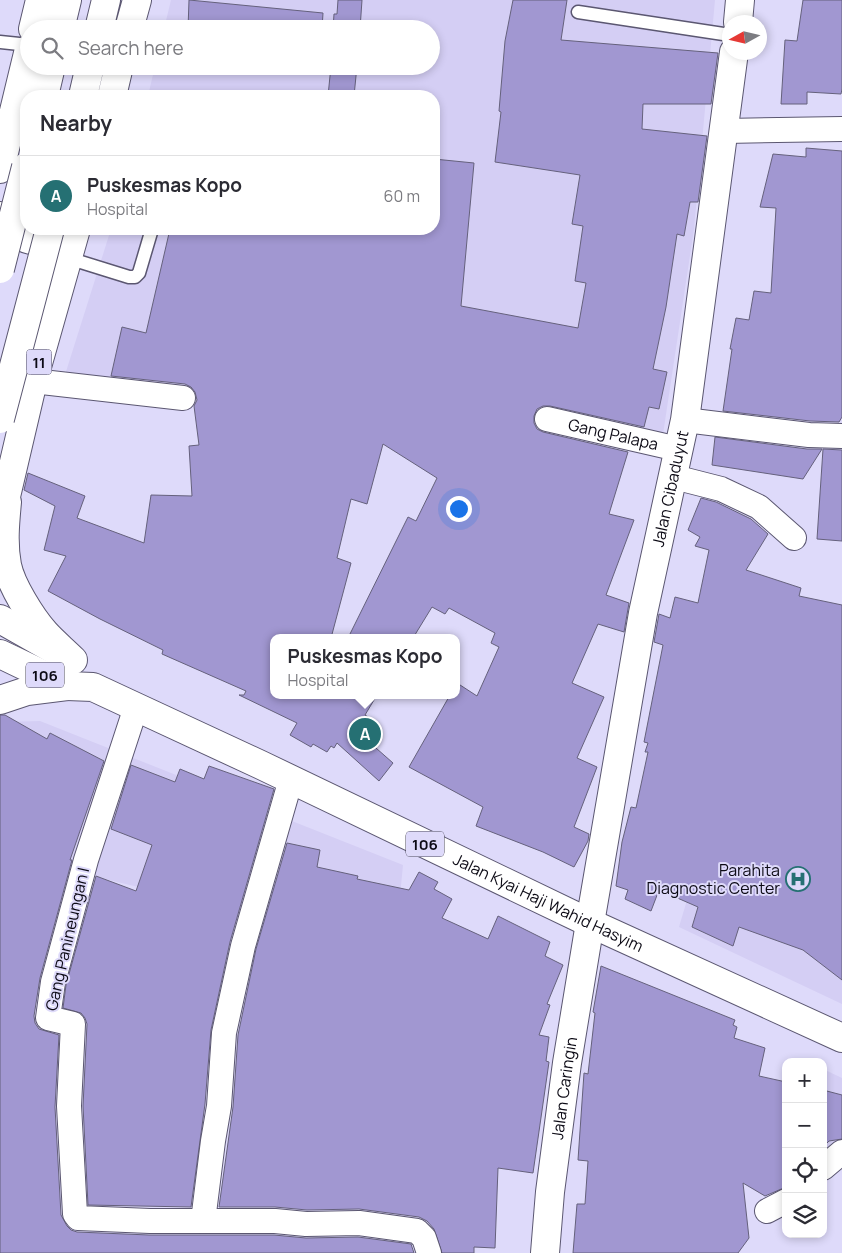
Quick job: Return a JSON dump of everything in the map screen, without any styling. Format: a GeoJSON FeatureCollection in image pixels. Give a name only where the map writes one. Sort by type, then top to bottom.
{"type":"FeatureCollection","features":[{"type":"Feature","properties":{"kind":"main road"},"geometry":{"type":"LineString","coordinates":[[36,20],[40,0]]}},
{"type":"Feature","properties":{"kind":"main road"},"geometry":{"type":"LineString","coordinates":[[62,20],[67,0]]}},
{"type":"Feature","properties":{"kind":"main road"},"geometry":{"type":"LineString","coordinates":[[101,20],[106,0]]}},
{"type":"Feature","properties":{"kind":"main road"},"geometry":{"type":"LineString","coordinates":[[131,20],[137,0]]}},
{"type":"Feature","properties":{"kind":"main road"},"geometry":{"type":"LineString","coordinates":[[739,15],[740,0]]}},
{"type":"Feature","properties":{"kind":"main road","name":"Jalan Cibaduyut"},"geometry":{"type":"LineString","coordinates":[[590,923],[643,613],[685,420],[733,60]]}},
{"type":"Feature","properties":{"kind":"main road"},"geometry":{"type":"LineString","coordinates":[[2,152],[22,75]]}},
{"type":"Feature","properties":{"kind":"main road"},"geometry":{"type":"LineString","coordinates":[[45,90],[49,75]]}},
{"type":"Feature","properties":{"kind":"main road"},"geometry":{"type":"LineString","coordinates":[[85,90],[88,75]]}},
{"type":"Feature","properties":{"kind":"main road"},"geometry":{"type":"LineString","coordinates":[[114,90],[118,75]]}},
{"type":"Feature","properties":{"kind":"main road"},"geometry":{"type":"LineString","coordinates":[[0,269],[20,190]]}},
{"type":"Feature","properties":{"kind":"main road"},"geometry":{"type":"LineString","coordinates":[[0,216],[13,232],[25,239],[39,241],[52,239],[61,235]]}},
{"type":"Feature","properties":{"kind":"main road","name":"11"},"geometry":{"type":"LineString","coordinates":[[0,419],[48,235]]}},
{"type":"Feature","properties":{"kind":"main road","name":"11"},"geometry":{"type":"LineString","coordinates":[[0,522],[34,381],[74,235]]}},
{"type":"Feature","properties":{"kind":"main road"},"geometry":{"type":"LineString","coordinates":[[7,496],[5,546],[8,566],[14,582],[24,602],[44,632],[73,660]]}},
{"type":"Feature","properties":{"kind":"main road","name":"Jalan Kyai Haji Wahid Hasyim"},"geometry":{"type":"LineString","coordinates":[[0,619],[73,660],[80,686]]}},
{"type":"Feature","properties":{"kind":"main road","name":"Jalan Kyai Haji Wahid Hasyim"},"geometry":{"type":"LineString","coordinates":[[0,654],[136,706],[590,923],[842,1038]]}},
{"type":"Feature","properties":{"kind":"main road"},"geometry":{"type":"LineString","coordinates":[[0,700],[27,691],[80,686]]}},
{"type":"Feature","properties":{"kind":"main road","name":"Jalan Caringin"},"geometry":{"type":"LineString","coordinates":[[544,1253],[566,1063],[590,923]]}},
{"type":"Feature","properties":{"kind":"street"},"geometry":{"type":"LineString","coordinates":[[724,131],[842,129]]}},
{"type":"Feature","properties":{"kind":"street"},"geometry":{"type":"LineString","coordinates":[[34,381],[183,398]]}},
{"type":"Feature","properties":{"kind":"street","name":"Gang Palapa"},"geometry":{"type":"LineString","coordinates":[[547,419],[678,449]]}},
{"type":"Feature","properties":{"kind":"street"},"geometry":{"type":"LineString","coordinates":[[685,420],[810,435],[842,436]]}},
{"type":"Feature","properties":{"kind":"street"},"geometry":{"type":"LineString","coordinates":[[674,477],[721,489],[759,508],[794,538]]}},
{"type":"Feature","properties":{"kind":"street","name":"Gang Panineungan I"},"geometry":{"type":"LineString","coordinates":[[136,706],[86,860],[53,982],[48,1018],[73,1024],[69,1106],[74,1214],[78,1218],[203,1221]]}},
{"type":"Feature","properties":{"kind":"street"},"geometry":{"type":"LineString","coordinates":[[291,779],[243,946],[225,1024],[219,1106],[212,1141],[203,1221],[276,1221],[306,1224],[359,1223],[411,1230],[416,1231],[424,1238],[429,1253]]}},
{"type":"Feature","properties":{"kind":"street"},"geometry":{"type":"LineString","coordinates":[[827,1165],[842,1152]]}},
{"type":"Feature","properties":{"kind":"lane"},"geometry":{"type":"LineString","coordinates":[[578,12],[722,34]]}},
{"type":"Feature","properties":{"kind":"lane"},"geometry":{"type":"LineString","coordinates":[[0,42],[20,45]]}},
{"type":"Feature","properties":{"kind":"lane"},"geometry":{"type":"LineString","coordinates":[[68,258],[129,277],[135,277],[139,273],[150,235]]}},
{"type":"Feature","properties":{"kind":"shaded area"},"geometry":{"type":"Polygon","coordinates":[[[171,0],[715,0],[694,229],[662,441],[340,377],[238,306],[246,235],[440,235],[440,90],[149,90],[153,75],[440,75],[440,20],[166,20],[171,0]]]}},
{"type":"Feature","properties":{"kind":"shaded area"},"geometry":{"type":"Polygon","coordinates":[[[109,235],[239,235],[221,392],[64,378],[109,235]]]}},
{"type":"Feature","properties":{"kind":"shaded area"},"geometry":{"type":"Polygon","coordinates":[[[40,721],[403,865],[393,968],[314,932],[242,911],[229,936],[176,896],[67,870],[0,724],[3,722],[40,721]]]}},
{"type":"Feature","properties":{"kind":"shaded area"},"geometry":{"type":"Polygon","coordinates":[[[842,872],[842,1004],[679,927],[695,873],[842,872]]]}},
{"type":"Feature","properties":{"kind":"shaded area"},"geometry":{"type":"Polygon","coordinates":[[[827,1071],[842,1078],[842,1156],[827,1165],[827,1071]]]}},
{"type":"Feature","properties":{"kind":"building"},"geometry":{"type":"Polygon","coordinates":[[[189,0],[323,13],[323,20],[188,20],[189,0]]]}},
{"type":"Feature","properties":{"kind":"building"},"geometry":{"type":"Polygon","coordinates":[[[338,0],[362,0],[361,20],[334,20],[334,14],[337,14],[338,0]]]}},
{"type":"Feature","properties":{"kind":"building"},"geometry":{"type":"Polygon","coordinates":[[[513,0],[567,0],[561,40],[718,53],[711,104],[643,104],[642,129],[707,136],[698,202],[690,202],[684,236],[677,234],[666,307],[653,369],[667,372],[659,409],[649,407],[644,427],[550,406],[543,406],[537,409],[534,416],[534,423],[537,429],[543,432],[628,452],[609,514],[634,520],[606,595],[629,603],[624,632],[598,624],[572,683],[604,697],[577,758],[597,767],[574,827],[589,834],[588,841],[574,867],[543,852],[476,826],[483,807],[409,767],[448,699],[460,699],[460,685],[477,696],[499,647],[491,643],[495,633],[449,608],[445,614],[432,607],[415,634],[350,634],[408,517],[416,521],[437,478],[383,444],[367,504],[351,499],[337,558],[351,563],[332,634],[270,634],[270,699],[375,699],[365,715],[379,724],[368,741],[393,763],[379,781],[337,743],[334,748],[331,746],[327,752],[313,744],[311,747],[290,735],[297,723],[239,695],[244,695],[246,691],[162,654],[163,650],[48,591],[66,556],[44,550],[55,506],[24,490],[28,473],[85,496],[77,518],[144,543],[151,495],[192,496],[189,446],[199,445],[194,406],[197,400],[195,392],[185,384],[111,376],[122,327],[146,333],[169,235],[440,235],[440,160],[474,163],[461,306],[578,328],[586,283],[575,281],[583,226],[572,224],[580,175],[495,162],[501,112],[499,111],[505,41],[513,0]]]}},
{"type":"Feature","properties":{"kind":"building"},"geometry":{"type":"Polygon","coordinates":[[[803,0],[842,0],[841,94],[807,92],[807,104],[781,104],[785,40],[797,41],[803,0]]]}},
{"type":"Feature","properties":{"kind":"building"},"geometry":{"type":"Polygon","coordinates":[[[330,75],[356,75],[355,90],[329,90],[330,75]]]}},
{"type":"Feature","properties":{"kind":"building"},"geometry":{"type":"Polygon","coordinates":[[[806,148],[842,151],[842,417],[839,422],[810,421],[723,411],[732,349],[730,349],[736,318],[749,320],[754,291],[771,293],[776,208],[760,207],[773,154],[806,157],[806,148]]]}},
{"type":"Feature","properties":{"kind":"building"},"geometry":{"type":"Polygon","coordinates":[[[715,437],[807,449],[822,449],[803,479],[712,465],[715,437]]]}},
{"type":"Feature","properties":{"kind":"building"},"geometry":{"type":"Polygon","coordinates":[[[823,449],[842,450],[842,541],[817,539],[823,449]]]}},
{"type":"Feature","properties":{"kind":"building"},"geometry":{"type":"Polygon","coordinates":[[[701,498],[716,502],[751,519],[768,534],[746,570],[801,588],[799,596],[842,605],[842,980],[803,950],[739,927],[733,946],[692,927],[698,907],[659,890],[651,911],[625,899],[628,890],[616,886],[622,842],[631,807],[636,808],[648,752],[645,752],[648,743],[644,742],[663,645],[654,642],[659,614],[670,618],[675,597],[698,603],[709,550],[695,546],[700,537],[688,530],[701,498]]]}},
{"type":"Feature","properties":{"kind":"building"},"geometry":{"type":"Polygon","coordinates":[[[0,715],[5,715],[47,739],[50,733],[104,761],[70,860],[72,860],[40,978],[34,1016],[35,1023],[39,1029],[59,1035],[55,1107],[61,1215],[67,1226],[77,1232],[149,1235],[358,1237],[411,1244],[414,1253],[0,1253],[0,715]]]}},
{"type":"Feature","properties":{"kind":"building"},"geometry":{"type":"Polygon","coordinates":[[[131,765],[175,782],[180,769],[204,779],[209,766],[274,789],[230,942],[211,1030],[205,1104],[191,1207],[88,1205],[83,1106],[87,1024],[81,1013],[63,1008],[66,985],[96,876],[136,891],[152,845],[111,829],[131,765]]]}},
{"type":"Feature","properties":{"kind":"building"},"geometry":{"type":"Polygon","coordinates":[[[287,843],[320,850],[317,867],[358,876],[357,879],[409,890],[419,872],[438,882],[434,889],[452,899],[442,918],[488,939],[498,916],[550,942],[545,956],[563,965],[547,1004],[550,1005],[539,1035],[549,1037],[546,1061],[549,1062],[533,1173],[498,1168],[495,1248],[474,1247],[474,1253],[442,1253],[434,1229],[427,1221],[419,1217],[359,1209],[307,1210],[275,1207],[219,1207],[233,1107],[238,1035],[256,949],[287,843]]]}},
{"type":"Feature","properties":{"kind":"building"},"geometry":{"type":"Polygon","coordinates":[[[601,966],[735,1020],[733,1025],[737,1027],[734,1038],[765,1048],[759,1076],[782,1081],[782,1189],[765,1196],[743,1183],[749,1238],[738,1253],[573,1253],[577,1204],[585,1204],[588,1161],[578,1160],[584,1073],[588,1074],[595,1013],[593,1012],[601,966]]]}},
{"type":"Feature","properties":{"kind":"building"},"geometry":{"type":"Polygon","coordinates":[[[827,1091],[842,1095],[842,1139],[827,1143],[827,1091]]]}},
{"type":"Feature","properties":{"kind":"place","name":"Puskesmas Kopo"},"geometry":{"type":"Point","coordinates":[365,734]}},
{"type":"Feature","properties":{"kind":"place","name":"Parahita Diagnostic Center"},"geometry":{"type":"Point","coordinates":[798,879]}}]}
